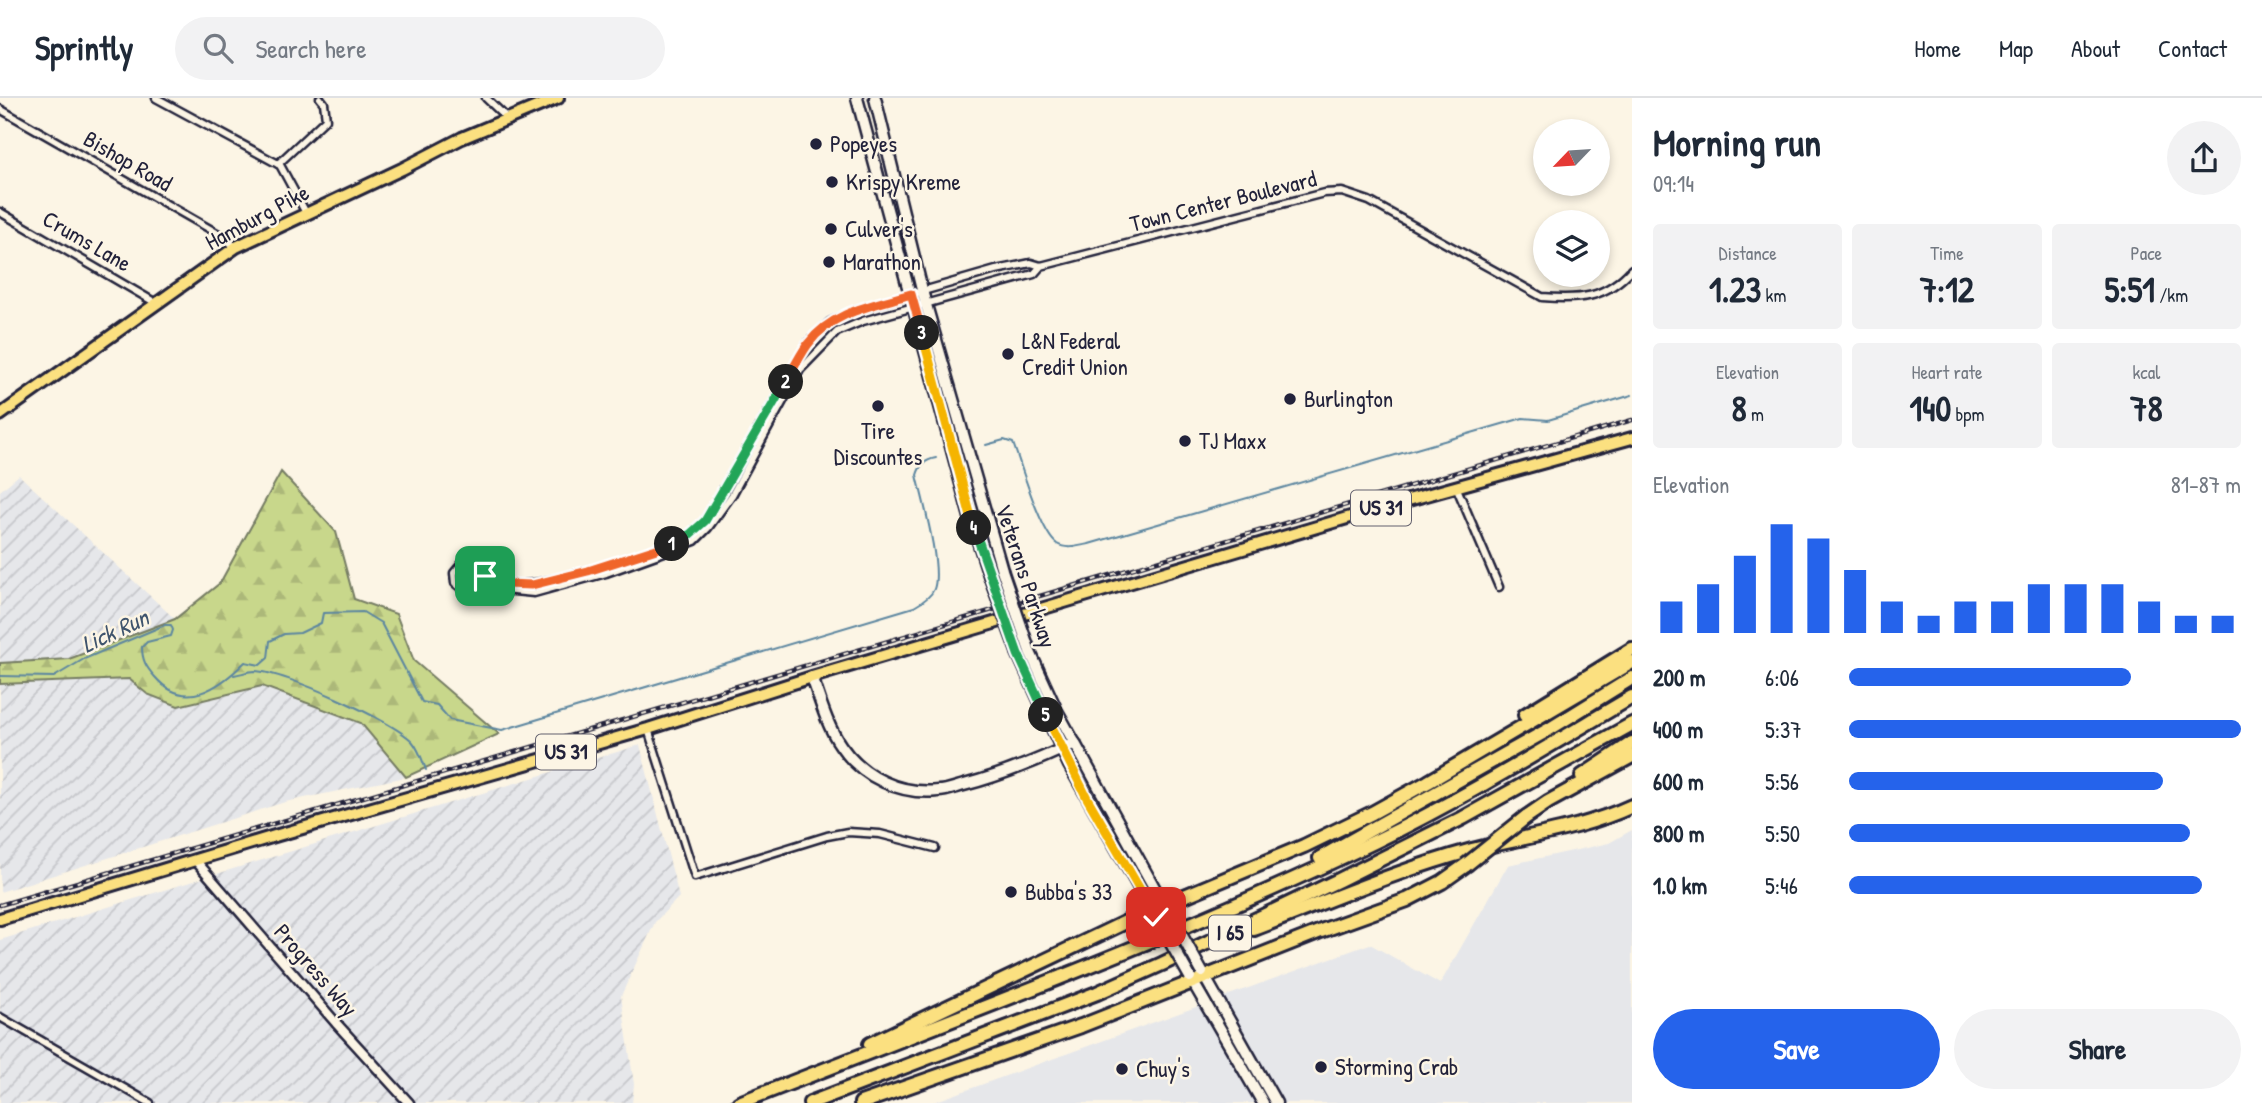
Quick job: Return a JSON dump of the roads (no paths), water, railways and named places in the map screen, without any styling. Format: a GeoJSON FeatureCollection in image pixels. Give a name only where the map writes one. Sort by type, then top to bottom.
{"type":"FeatureCollection","features":[{"type":"Feature","properties":{"kind":"highway"},"geometry":{"type":"LineString","coordinates":[[1428,782],[1548,699],[1632,649]]}},
{"type":"Feature","properties":{"kind":"highway"},"geometry":{"type":"LineString","coordinates":[[764,1093],[1304,846],[1428,782],[1632,662]]}},
{"type":"Feature","properties":{"kind":"highway"},"geometry":{"type":"LineString","coordinates":[[1227,909],[1548,730],[1632,678]]}},
{"type":"Feature","properties":{"kind":"highway","name":"I 65"},"geometry":{"type":"LineString","coordinates":[[738,1103],[1108,960],[1227,909],[1376,841],[1442,807],[1632,697]]}},
{"type":"Feature","properties":{"kind":"highway","name":"I 65"},"geometry":{"type":"LineString","coordinates":[[810,1103],[1097,993],[1162,964],[1463,818],[1632,724]]}},
{"type":"Feature","properties":{"kind":"highway"},"geometry":{"type":"LineString","coordinates":[[861,1103],[1081,1026],[1198,977],[1407,900],[1442,882],[1590,770],[1632,743]]}},
{"type":"Feature","properties":{"kind":"highway"},"geometry":{"type":"LineString","coordinates":[[1548,802],[1632,756]]}},
{"type":"Feature","properties":{"kind":"highway"},"geometry":{"type":"LineString","coordinates":[[1162,964],[1470,851],[1600,820],[1632,806]]}},
{"type":"Feature","properties":{"kind":"main road","name":"Hamburg Pike"},"geometry":{"type":"LineString","coordinates":[[1,412],[236,247],[462,138],[558,98]]}},
{"type":"Feature","properties":{"kind":"main road","name":"Veterans Parkway"},"geometry":{"type":"LineString","coordinates":[[857,98],[911,294],[920,307],[1030,652],[1075,743],[1166,908],[1263,1103]]}},
{"type":"Feature","properties":{"kind":"main road","name":"Veterans Parkway"},"geometry":{"type":"LineString","coordinates":[[875,98],[922,292],[920,307],[971,517],[1018,654],[1061,749],[1087,798],[1154,914],[1198,977],[1276,1103]]}},
{"type":"Feature","properties":{"kind":"main road","name":"US 31"},"geometry":{"type":"LineString","coordinates":[[0,919],[648,729],[812,677],[1456,486],[1632,438]]}},
{"type":"Feature","properties":{"kind":"main road"},"geometry":{"type":"LineString","coordinates":[[812,677],[841,746],[873,777],[900,789],[939,792],[1041,759],[1075,743]]}},
{"type":"Feature","properties":{"kind":"street"},"geometry":{"type":"LineString","coordinates":[[156,98],[278,164],[306,213]]}},
{"type":"Feature","properties":{"kind":"street"},"geometry":{"type":"LineString","coordinates":[[278,164],[326,119],[324,103],[320,98]]}},
{"type":"Feature","properties":{"kind":"street"},"geometry":{"type":"LineString","coordinates":[[486,98],[508,119]]}},
{"type":"Feature","properties":{"kind":"street","name":"Bishop Road"},"geometry":{"type":"LineString","coordinates":[[0,109],[217,233],[236,247]]}},
{"type":"Feature","properties":{"kind":"street","name":"Town Center Boulevard"},"geometry":{"type":"LineString","coordinates":[[911,294],[996,270],[1031,263],[1041,266],[1279,203],[1324,193],[1342,192],[1369,201],[1542,297],[1572,300],[1600,294],[1621,281],[1632,268]]}},
{"type":"Feature","properties":{"kind":"street","name":"Crums Lane"},"geometry":{"type":"LineString","coordinates":[[0,212],[156,303]]}},
{"type":"Feature","properties":{"kind":"street","name":"Town Center Boulevard"},"geometry":{"type":"LineString","coordinates":[[476,591],[493,589],[534,593],[607,573],[695,541],[732,495],[800,370],[837,332],[863,321],[1034,274],[1041,266]]}},
{"type":"Feature","properties":{"kind":"street"},"geometry":{"type":"LineString","coordinates":[[485,572],[483,585],[476,591],[466,592],[455,583],[454,573],[459,564],[469,561],[479,564],[485,572],[505,584],[532,585],[652,551],[688,536],[705,521],[809,342],[830,322],[857,310],[911,294]]}},
{"type":"Feature","properties":{"kind":"street"},"geometry":{"type":"LineString","coordinates":[[1456,486],[1499,587]]}},
{"type":"Feature","properties":{"kind":"street"},"geometry":{"type":"LineString","coordinates":[[648,729],[695,877],[848,832],[880,834],[936,848]]}},
{"type":"Feature","properties":{"kind":"street","name":"Progress Way"},"geometry":{"type":"LineString","coordinates":[[196,861],[409,1103]]}},
{"type":"Feature","properties":{"kind":"street"},"geometry":{"type":"LineString","coordinates":[[0,1017],[150,1103]]}},
{"type":"Feature","properties":{"kind":"waterway"},"geometry":{"type":"LineString","coordinates":[[986,445],[1004,440],[1013,443],[1044,527],[1057,544],[1073,547],[1523,418],[1548,420],[1632,395]]}},
{"type":"Feature","properties":{"kind":"waterway","name":"Lick Run"},"geometry":{"type":"LineString","coordinates":[[0,676],[54,677],[84,659],[165,625],[171,625],[171,636],[147,642],[142,647],[147,667],[166,687],[178,693],[202,692],[224,680],[245,662],[260,665],[268,658],[270,641],[284,634],[300,633],[321,623],[323,613],[363,612],[381,623],[422,702],[437,705],[450,720],[502,730],[920,604],[934,589],[936,566],[917,475],[923,464],[936,458]]}},
{"type":"Feature","properties":{"kind":"waterway"},"geometry":{"type":"LineString","coordinates":[[234,675],[255,671],[269,673],[312,688],[361,710],[412,741],[426,770]]}},
{"type":"Feature","properties":{"kind":"railway"},"geometry":{"type":"LineString","coordinates":[[0,905],[1632,420]]}},
{"type":"Feature","properties":{"kind":"place","name":"Popeyes"},"geometry":{"type":"Point","coordinates":[816,144]}},
{"type":"Feature","properties":{"kind":"place","name":"Krispy Kreme"},"geometry":{"type":"Point","coordinates":[832,182]}},
{"type":"Feature","properties":{"kind":"place","name":"Culver's"},"geometry":{"type":"Point","coordinates":[831,229]}},
{"type":"Feature","properties":{"kind":"place","name":"Marathon"},"geometry":{"type":"Point","coordinates":[829,262]}},
{"type":"Feature","properties":{"kind":"place","name":"L&N Federal Credit Union"},"geometry":{"type":"Point","coordinates":[1008,354]}},
{"type":"Feature","properties":{"kind":"place","name":"Burlington"},"geometry":{"type":"Point","coordinates":[1290,399]}},
{"type":"Feature","properties":{"kind":"place","name":"Tire Discountes"},"geometry":{"type":"Point","coordinates":[878,406]}},
{"type":"Feature","properties":{"kind":"place","name":"TJ Maxx"},"geometry":{"type":"Point","coordinates":[1185,441]}},
{"type":"Feature","properties":{"kind":"place","name":"Bubba's 33"},"geometry":{"type":"Point","coordinates":[1011,892]}},
{"type":"Feature","properties":{"kind":"place","name":"Storming Crab"},"geometry":{"type":"Point","coordinates":[1321,1067]}},
{"type":"Feature","properties":{"kind":"place","name":"Chuy's"},"geometry":{"type":"Point","coordinates":[1122,1069]}}]}
